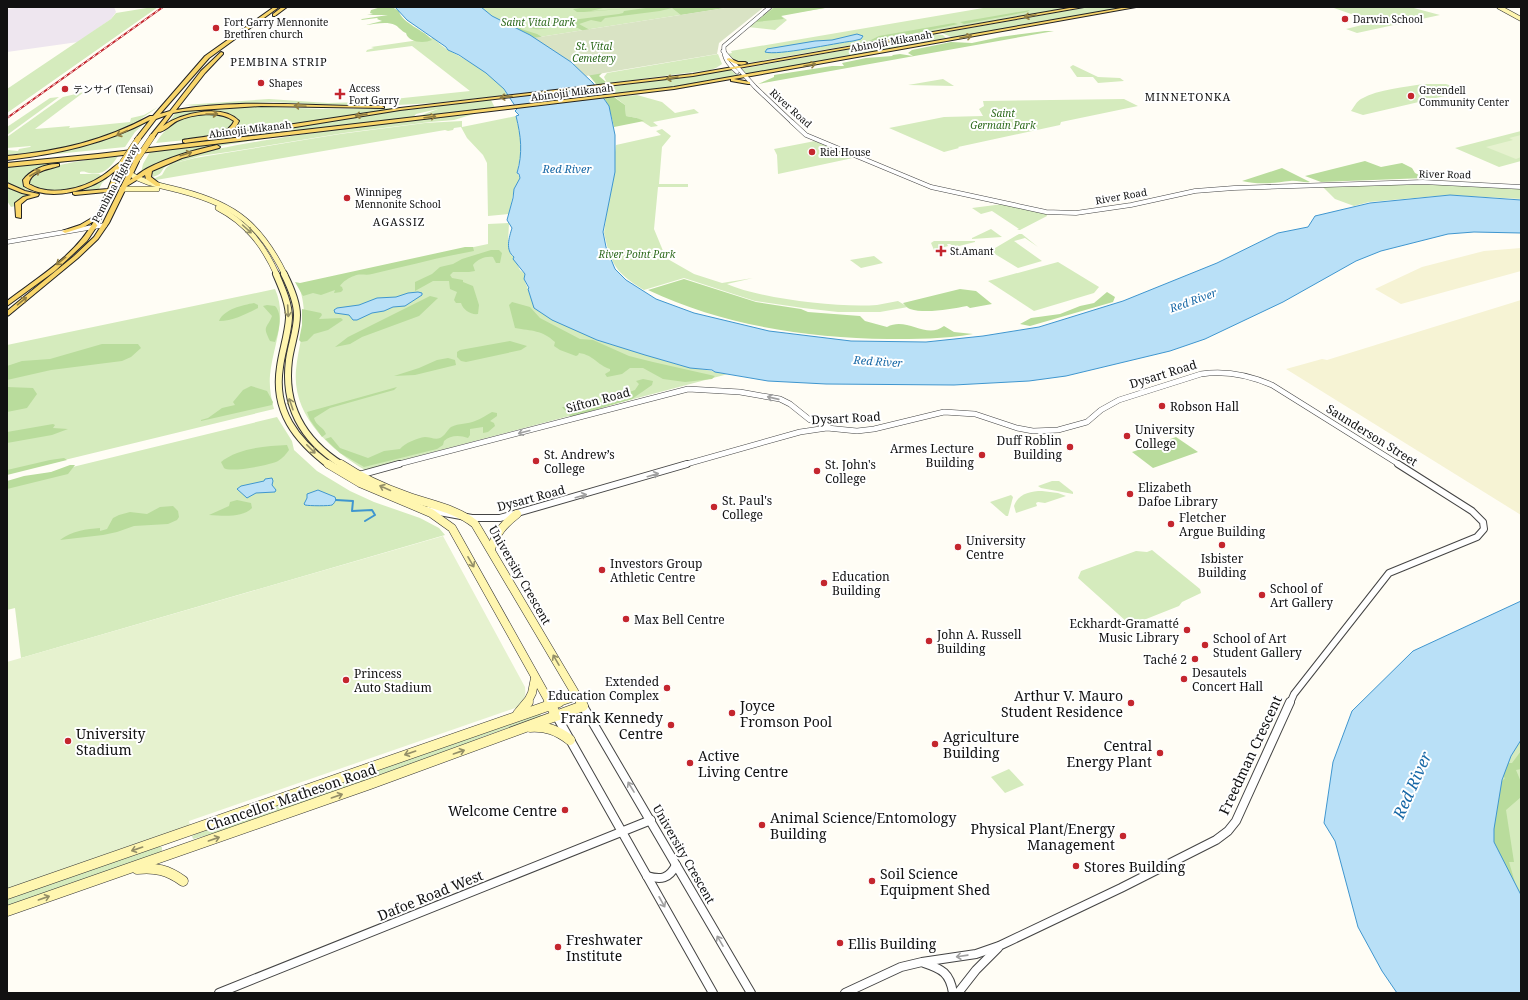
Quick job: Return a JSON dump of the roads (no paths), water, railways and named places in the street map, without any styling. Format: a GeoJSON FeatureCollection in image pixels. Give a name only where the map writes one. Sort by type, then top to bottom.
{"type":"FeatureCollection","features":[{"type":"Feature","properties":{"kind":"main road","name":"Pembina Highway"},"geometry":{"type":"LineString","coordinates":[[7,304],[72,252],[85,239],[93,228],[115,176],[138,139],[154,117],[207,57],[277,7]]}},
{"type":"Feature","properties":{"kind":"main road","name":"Pembina Highway"},"geometry":{"type":"LineString","coordinates":[[7,314],[83,251],[104,226],[136,161],[170,112],[217,56],[285,7]]}},
{"type":"Feature","properties":{"kind":"main road","name":"Abinojii Mikanah"},"geometry":{"type":"LineString","coordinates":[[7,161],[159,147],[375,113],[710,72],[1082,7]]}},
{"type":"Feature","properties":{"kind":"main road","name":"Abinojii Mikanah"},"geometry":{"type":"LineString","coordinates":[[7,165],[636,93],[772,72],[1134,7]]}},
{"type":"Feature","properties":{"kind":"main road"},"geometry":{"type":"LineString","coordinates":[[1499,7],[1521,18]]}},
{"type":"Feature","properties":{"kind":"main road"},"geometry":{"type":"LineString","coordinates":[[1504,7],[1521,18]]}},
{"type":"Feature","properties":{"kind":"main road"},"geometry":{"type":"LineString","coordinates":[[905,48],[945,40],[949,37],[942,33],[932,33]]}},
{"type":"Feature","properties":{"kind":"main road"},"geometry":{"type":"LineString","coordinates":[[710,72],[723,66],[727,60],[741,63],[764,63]]}},
{"type":"Feature","properties":{"kind":"main road"},"geometry":{"type":"LineString","coordinates":[[713,82],[731,80],[752,84],[756,77],[772,72]]}},
{"type":"Feature","properties":{"kind":"main road"},"geometry":{"type":"LineString","coordinates":[[7,158],[58,152],[94,143],[125,132],[154,117],[170,112],[216,107],[271,104],[375,108],[468,101]]}},
{"type":"Feature","properties":{"kind":"main road"},"geometry":{"type":"LineString","coordinates":[[178,103],[187,107],[216,107]]}},
{"type":"Feature","properties":{"kind":"main road"},"geometry":{"type":"LineString","coordinates":[[122,163],[96,182],[74,189],[57,192],[42,191],[31,189],[25,184],[27,178],[32,174],[54,166],[159,147],[220,134],[233,128],[237,122],[232,117],[220,114],[189,116],[171,122],[152,137]]}},
{"type":"Feature","properties":{"kind":"main road"},"geometry":{"type":"LineString","coordinates":[[19,217],[19,202],[31,196],[86,192],[108,193],[124,187],[150,169],[176,158],[208,149],[370,124]]}},
{"type":"Feature","properties":{"kind":"main road"},"geometry":{"type":"LineString","coordinates":[[150,169],[148,178],[158,185]]}},
{"type":"Feature","properties":{"kind":"main road","name":"University Crescent"},"geometry":{"type":"LineString","coordinates":[[130,174],[143,182],[201,196],[228,208],[250,223],[265,239],[291,288],[296,304],[296,321],[287,375],[288,393],[292,408],[306,431],[316,444],[329,455],[359,475],[390,490],[455,511],[478,526],[582,706]]}},
{"type":"Feature","properties":{"kind":"main road"},"geometry":{"type":"LineString","coordinates":[[115,176],[118,181],[117,186],[155,189],[182,194],[206,203],[225,212],[251,232],[257,239],[284,291],[287,301],[288,320],[279,366],[278,383],[281,404],[292,426],[301,439],[316,454],[343,474],[383,494],[428,510],[442,519],[454,532],[556,715]]}},
{"type":"Feature","properties":{"kind":"main road"},"geometry":{"type":"LineString","coordinates":[[7,185],[24,192],[45,194]]}},
{"type":"Feature","properties":{"kind":"main road"},"geometry":{"type":"LineString","coordinates":[[68,232],[82,226],[99,215]]}},
{"type":"Feature","properties":{"kind":"main road"},"geometry":{"type":"LineString","coordinates":[[68,232],[80,234],[85,239]]}},
{"type":"Feature","properties":{"kind":"main road"},"geometry":{"type":"LineString","coordinates":[[491,549],[500,528],[517,514]]}},
{"type":"Feature","properties":{"kind":"main road"},"geometry":{"type":"LineString","coordinates":[[513,717],[524,708],[530,699],[535,678]]}},
{"type":"Feature","properties":{"kind":"main road","name":"Chancellor Matheson Road"},"geometry":{"type":"LineString","coordinates":[[7,894],[577,696]]}},
{"type":"Feature","properties":{"kind":"main road","name":"Chancellor Matheson Road"},"geometry":{"type":"LineString","coordinates":[[7,911],[377,782],[582,706]]}},
{"type":"Feature","properties":{"kind":"main road"},"geometry":{"type":"LineString","coordinates":[[520,728],[543,726],[550,727],[570,740]]}},
{"type":"Feature","properties":{"kind":"main road"},"geometry":{"type":"LineString","coordinates":[[120,871],[150,867],[172,873],[183,881]]}},
{"type":"Feature","properties":{"kind":"street","name":"River Road"},"geometry":{"type":"LineString","coordinates":[[770,7],[726,42],[723,56],[743,77],[806,135],[931,187],[1051,213],[1070,213],[1095,210],[1131,205],[1195,191],[1234,188],[1423,182],[1521,187]]}},
{"type":"Feature","properties":{"kind":"street"},"geometry":{"type":"LineString","coordinates":[[7,242],[104,226]]}},
{"type":"Feature","properties":{"kind":"street"},"geometry":{"type":"LineString","coordinates":[[7,245],[68,232]]}},
{"type":"Feature","properties":{"kind":"street","name":"Dysart Road"},"geometry":{"type":"LineString","coordinates":[[428,510],[469,519],[491,520],[517,514],[818,428],[857,431],[874,430],[944,412],[975,414],[1017,428],[1033,431],[1058,430],[1087,422],[1106,407],[1132,396],[1201,374],[1225,371],[1237,372]]}},
{"type":"Feature","properties":{"kind":"street","name":"Saunderson Street"},"geometry":{"type":"LineString","coordinates":[[1237,372],[1272,385],[1453,499],[1479,516],[1483,522],[1484,529]]}},
{"type":"Feature","properties":{"kind":"street","name":"Sifton Road"},"geometry":{"type":"LineString","coordinates":[[359,475],[676,391],[698,388],[784,400],[790,403],[806,418],[839,429]]}},
{"type":"Feature","properties":{"kind":"street"},"geometry":{"type":"LineString","coordinates":[[800,432],[806,427],[806,418]]}},
{"type":"Feature","properties":{"kind":"street","name":"Freedman Crescent"},"geometry":{"type":"LineString","coordinates":[[845,993],[901,967],[922,962],[976,954],[999,946],[1216,840],[1228,831],[1238,817],[1294,694],[1389,573],[1476,537],[1484,529]]}},
{"type":"Feature","properties":{"kind":"street","name":"University Crescent"},"geometry":{"type":"LineString","coordinates":[[582,706],[651,820],[751,993]]}},
{"type":"Feature","properties":{"kind":"street"},"geometry":{"type":"LineString","coordinates":[[556,715],[713,993]]}},
{"type":"Feature","properties":{"kind":"street","name":"Dafoe Road West"},"geometry":{"type":"LineString","coordinates":[[219,993],[651,820]]}},
{"type":"Feature","properties":{"kind":"street"},"geometry":{"type":"LineString","coordinates":[[647,876],[659,880],[666,878],[672,874],[676,865]]}},
{"type":"Feature","properties":{"kind":"street","name":"Freedman Crescent"},"geometry":{"type":"LineString","coordinates":[[958,993],[976,970],[999,946]]}},
{"type":"Feature","properties":{"kind":"street"},"geometry":{"type":"LineString","coordinates":[[922,962],[939,968],[948,975],[952,983],[953,993]]}},
{"type":"Feature","properties":{"kind":"street"},"geometry":{"type":"LineString","coordinates":[[740,974],[755,993]]}},
{"type":"Feature","properties":{"kind":"water","name":"Red River"},"geometry":{"type":"Polygon","coordinates":[[[395,7],[481,7],[492,16],[530,35],[571,62],[593,83],[609,106],[615,135],[615,172],[603,232],[606,247],[615,269],[626,280],[656,299],[694,313],[769,331],[851,341],[926,342],[983,336],[1039,327],[1123,301],[1217,263],[1278,233],[1308,227],[1315,216],[1370,203],[1450,195],[1521,200],[1521,233],[1474,232],[1448,234],[1381,251],[1356,261],[1283,302],[1205,339],[1170,351],[1066,376],[1029,381],[954,385],[826,384],[768,381],[715,372],[712,370],[690,368],[597,340],[552,320],[534,308],[528,289],[529,288],[524,279],[525,274],[513,259],[514,257],[509,251],[509,240],[512,228],[507,220],[514,189],[520,178],[519,174],[517,173],[521,151],[516,116],[519,115],[515,111],[517,109],[504,89],[486,73],[459,55],[448,50],[446,47],[407,20],[395,7]]]}},
{"type":"Feature","properties":{"kind":"water"},"geometry":{"type":"Polygon","coordinates":[[[857,34],[863,36],[861,39],[794,51],[772,53],[765,52],[767,49],[815,41],[832,40],[857,34]]]}},
{"type":"Feature","properties":{"kind":"water"},"geometry":{"type":"Polygon","coordinates":[[[408,293],[422,293],[422,295],[405,306],[393,307],[384,311],[372,313],[357,320],[353,320],[349,315],[335,313],[334,310],[337,308],[359,305],[377,298],[396,297],[408,293]]]}},
{"type":"Feature","properties":{"kind":"water"},"geometry":{"type":"Polygon","coordinates":[[[272,478],[272,485],[276,490],[275,492],[256,493],[247,498],[237,489],[241,486],[272,478]]]}},
{"type":"Feature","properties":{"kind":"water"},"geometry":{"type":"Polygon","coordinates":[[[318,490],[335,497],[336,500],[332,505],[328,506],[305,505],[307,494],[318,490]]]}},
{"type":"Feature","properties":{"kind":"water","name":"Red River"},"geometry":{"type":"Polygon","coordinates":[[[1521,601],[1521,740],[1511,756],[1502,780],[1494,829],[1494,842],[1521,895],[1521,993],[1397,993],[1382,971],[1358,927],[1335,841],[1324,823],[1333,762],[1352,711],[1413,651],[1521,601]]]}},
{"type":"Feature","properties":{"kind":"waterway"},"geometry":{"type":"LineString","coordinates":[[336,500],[353,501],[352,511],[372,510],[375,515],[365,521]]}},
{"type":"Feature","properties":{"kind":"railway"},"geometry":{"type":"LineString","coordinates":[[7,118],[163,7]]}},
{"type":"Feature","properties":{"kind":"place","name":"Darwin School"},"geometry":{"type":"Point","coordinates":[1345,19]}},
{"type":"Feature","properties":{"kind":"place","name":"Fort Garry Mennonite Brethren church"},"geometry":{"type":"Point","coordinates":[216,28]}},
{"type":"Feature","properties":{"kind":"place","name":"Shapes"},"geometry":{"type":"Point","coordinates":[261,83]}},
{"type":"Feature","properties":{"kind":"place","name":"テンサイ (Tensai)"},"geometry":{"type":"Point","coordinates":[65,89]}},
{"type":"Feature","properties":{"kind":"place","name":"Access Fort Garry"},"geometry":{"type":"Point","coordinates":[340,94]}},
{"type":"Feature","properties":{"kind":"place","name":"Greendell Community Center"},"geometry":{"type":"Point","coordinates":[1411,96]}},
{"type":"Feature","properties":{"kind":"place","name":"Riel House"},"geometry":{"type":"Point","coordinates":[812,152]}},
{"type":"Feature","properties":{"kind":"place","name":"Winnipeg Mennonite School"},"geometry":{"type":"Point","coordinates":[347,198]}},
{"type":"Feature","properties":{"kind":"place","name":"St.Amant"},"geometry":{"type":"Point","coordinates":[941,251]}},
{"type":"Feature","properties":{"kind":"place","name":"Robson Hall"},"geometry":{"type":"Point","coordinates":[1162,406]}},
{"type":"Feature","properties":{"kind":"place","name":"University College"},"geometry":{"type":"Point","coordinates":[1127,436]}},
{"type":"Feature","properties":{"kind":"place","name":"Duff Roblin Building"},"geometry":{"type":"Point","coordinates":[1070,447]}},
{"type":"Feature","properties":{"kind":"place","name":"Armes Lecture Building"},"geometry":{"type":"Point","coordinates":[982,455]}},
{"type":"Feature","properties":{"kind":"place","name":"St. Andrew’s College"},"geometry":{"type":"Point","coordinates":[536,461]}},
{"type":"Feature","properties":{"kind":"place","name":"St. John's College"},"geometry":{"type":"Point","coordinates":[817,471]}},
{"type":"Feature","properties":{"kind":"place","name":"Elizabeth Dafoe Library"},"geometry":{"type":"Point","coordinates":[1130,494]}},
{"type":"Feature","properties":{"kind":"place","name":"St. Paul's College"},"geometry":{"type":"Point","coordinates":[714,507]}},
{"type":"Feature","properties":{"kind":"place","name":"Fletcher Argue Building"},"geometry":{"type":"Point","coordinates":[1171,524]}},
{"type":"Feature","properties":{"kind":"place","name":"Isbister Building"},"geometry":{"type":"Point","coordinates":[1222,545]}},
{"type":"Feature","properties":{"kind":"place","name":"University Centre"},"geometry":{"type":"Point","coordinates":[958,547]}},
{"type":"Feature","properties":{"kind":"place","name":"Investors Group Athletic Centre"},"geometry":{"type":"Point","coordinates":[602,570]}},
{"type":"Feature","properties":{"kind":"place","name":"Education Building"},"geometry":{"type":"Point","coordinates":[824,583]}},
{"type":"Feature","properties":{"kind":"place","name":"School of Art Gallery"},"geometry":{"type":"Point","coordinates":[1262,595]}},
{"type":"Feature","properties":{"kind":"place","name":"Max Bell Centre"},"geometry":{"type":"Point","coordinates":[626,619]}},
{"type":"Feature","properties":{"kind":"place","name":"Eckhardt-Gramatté Music Library"},"geometry":{"type":"Point","coordinates":[1187,630]}},
{"type":"Feature","properties":{"kind":"place","name":"John A. Russell Building"},"geometry":{"type":"Point","coordinates":[929,641]}},
{"type":"Feature","properties":{"kind":"place","name":"School of Art Student Gallery"},"geometry":{"type":"Point","coordinates":[1205,645]}},
{"type":"Feature","properties":{"kind":"place","name":"Taché 2"},"geometry":{"type":"Point","coordinates":[1195,659]}},
{"type":"Feature","properties":{"kind":"place","name":"Desautels Concert Hall"},"geometry":{"type":"Point","coordinates":[1184,679]}},
{"type":"Feature","properties":{"kind":"place","name":"Princess Auto Stadium"},"geometry":{"type":"Point","coordinates":[346,680]}},
{"type":"Feature","properties":{"kind":"place","name":"Extended Education Complex"},"geometry":{"type":"Point","coordinates":[667,688]}},
{"type":"Feature","properties":{"kind":"place","name":"Arthur V. Mauro Student Residence"},"geometry":{"type":"Point","coordinates":[1131,703]}},
{"type":"Feature","properties":{"kind":"place","name":"Joyce Fromson Pool"},"geometry":{"type":"Point","coordinates":[732,713]}},
{"type":"Feature","properties":{"kind":"place","name":"Frank Kennedy Centre"},"geometry":{"type":"Point","coordinates":[671,725]}},
{"type":"Feature","properties":{"kind":"place","name":"University Stadium"},"geometry":{"type":"Point","coordinates":[68,741]}},
{"type":"Feature","properties":{"kind":"place","name":"Agriculture Building"},"geometry":{"type":"Point","coordinates":[935,744]}},
{"type":"Feature","properties":{"kind":"place","name":"Central Energy Plant"},"geometry":{"type":"Point","coordinates":[1160,753]}},
{"type":"Feature","properties":{"kind":"place","name":"Active Living Centre"},"geometry":{"type":"Point","coordinates":[690,763]}},
{"type":"Feature","properties":{"kind":"place","name":"Welcome Centre"},"geometry":{"type":"Point","coordinates":[565,810]}},
{"type":"Feature","properties":{"kind":"place","name":"Animal Science/Entomology Building"},"geometry":{"type":"Point","coordinates":[762,825]}},
{"type":"Feature","properties":{"kind":"place","name":"Physical Plant/Energy Management"},"geometry":{"type":"Point","coordinates":[1123,836]}},
{"type":"Feature","properties":{"kind":"place","name":"Stores Building"},"geometry":{"type":"Point","coordinates":[1076,866]}},
{"type":"Feature","properties":{"kind":"place","name":"Soil Science Equipment Shed"},"geometry":{"type":"Point","coordinates":[872,881]}},
{"type":"Feature","properties":{"kind":"place","name":"Ellis Building"},"geometry":{"type":"Point","coordinates":[840,943]}},
{"type":"Feature","properties":{"kind":"place","name":"Freshwater Institute"},"geometry":{"type":"Point","coordinates":[558,947]}},
{"type":"Feature","properties":{"kind":"district","name":"PEMBINA STRIP"},"geometry":{"type":"Point","coordinates":[279,61]}},
{"type":"Feature","properties":{"kind":"district","name":"MINNETONKA"},"geometry":{"type":"Point","coordinates":[1188,96]}},
{"type":"Feature","properties":{"kind":"district","name":"AGASSIZ"},"geometry":{"type":"Point","coordinates":[399,221]}},
{"type":"Feature","properties":{"kind":"park label","name":"Saint Vital Park"},"geometry":{"type":"Point","coordinates":[538,22]}},
{"type":"Feature","properties":{"kind":"park label","name":"St. Vital Cemetery"},"geometry":{"type":"Point","coordinates":[594,52]}},
{"type":"Feature","properties":{"kind":"park label","name":"Saint Germain Park"},"geometry":{"type":"Point","coordinates":[1003,118]}},
{"type":"Feature","properties":{"kind":"park label","name":"River Point Park"},"geometry":{"type":"Point","coordinates":[637,254]}}]}
